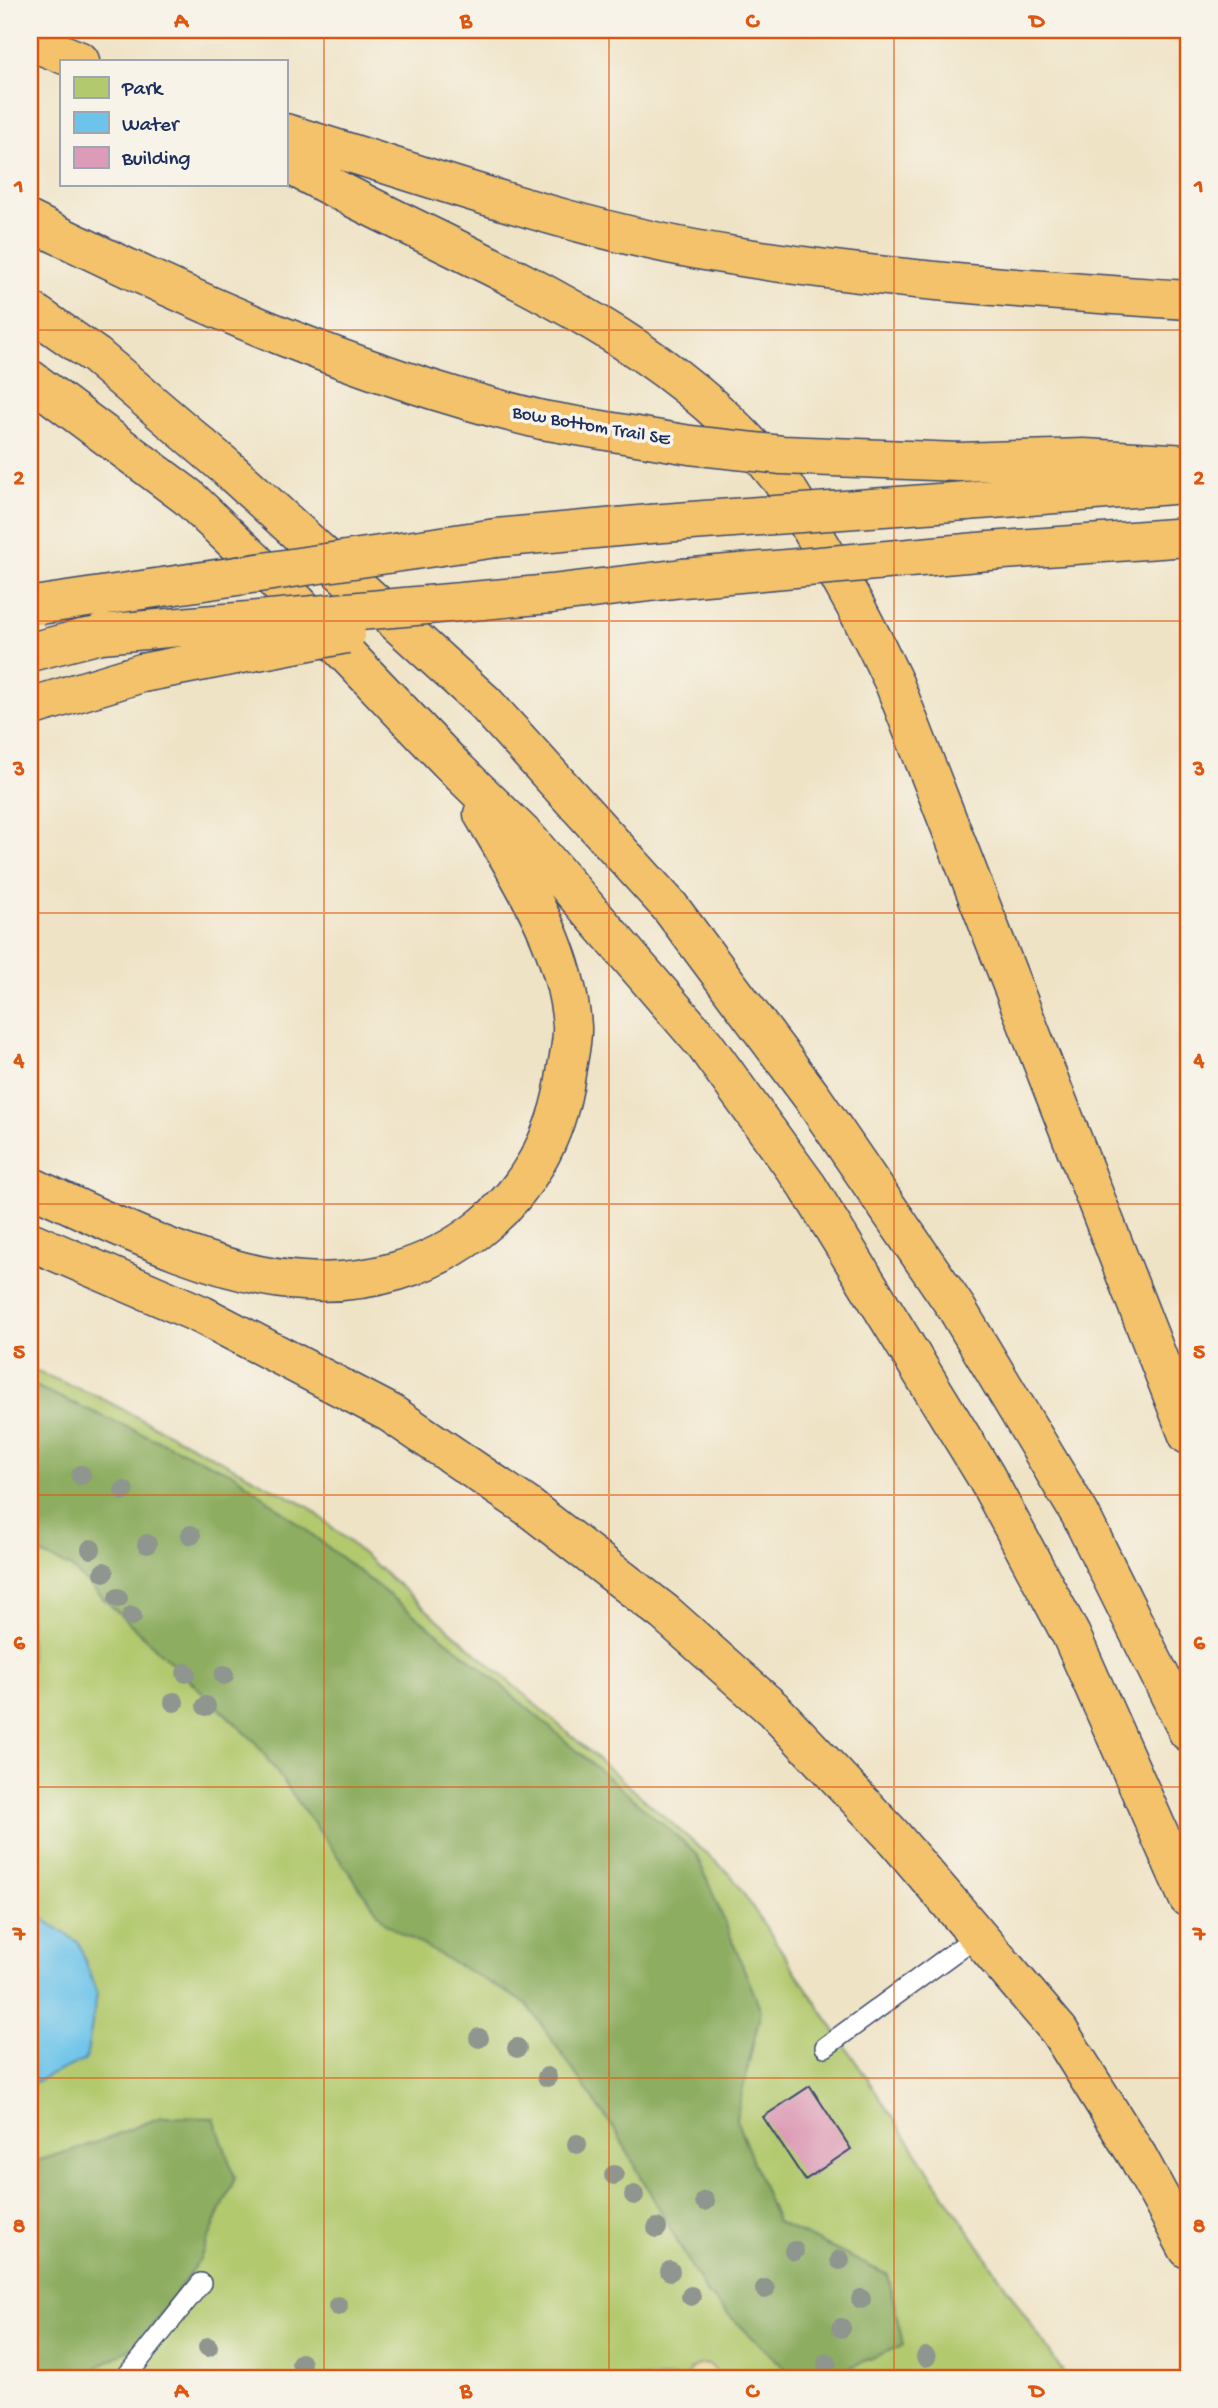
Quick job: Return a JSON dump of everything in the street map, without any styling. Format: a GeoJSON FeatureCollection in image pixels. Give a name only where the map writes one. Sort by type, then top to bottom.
{"type":"FeatureCollection","features":[{"type":"Feature","properties":{"kind":"highway"},"geometry":{"type":"LineString","coordinates":[[30,41],[78,60]]}},
{"type":"Feature","properties":{"kind":"highway"},"geometry":{"type":"LineString","coordinates":[[287,133],[481,195],[622,232],[733,256],[875,273],[1188,300]]}},
{"type":"Feature","properties":{"kind":"highway"},"geometry":{"type":"LineString","coordinates":[[287,163],[591,319],[644,354],[729,423],[781,481],[862,612],[894,684],[1188,1435]]}},
{"type":"Feature","properties":{"kind":"highway","name":"Bow Bottom Trail SE"},"geometry":{"type":"LineString","coordinates":[[30,221],[176,293],[278,336],[456,400],[542,420],[690,445],[782,455],[959,462],[1084,458],[1188,464]]}},
{"type":"Feature","properties":{"kind":"highway"},"geometry":{"type":"LineString","coordinates":[[30,310],[96,356],[226,467],[485,703],[670,907],[812,1097],[957,1309],[1080,1514],[1188,1732]]}},
{"type":"Feature","properties":{"kind":"highway"},"geometry":{"type":"LineString","coordinates":[[30,379],[188,497],[289,593],[457,770],[527,838],[615,936],[705,1045],[808,1187],[985,1475],[1065,1624],[1188,1898]]}},
{"type":"Feature","properties":{"kind":"highway"},"geometry":{"type":"LineString","coordinates":[[35,606],[496,538],[1172,485],[1188,480]]}},
{"type":"Feature","properties":{"kind":"highway"},"geometry":{"type":"LineString","coordinates":[[30,652],[101,634],[551,594],[683,578],[989,551],[1188,537]]}},
{"type":"Feature","properties":{"kind":"highway"},"geometry":{"type":"LineString","coordinates":[[30,708],[142,673],[551,594]]}},
{"type":"Feature","properties":{"kind":"highway"},"geometry":{"type":"LineString","coordinates":[[30,1186],[202,1259],[256,1275],[305,1282],[377,1277],[445,1253],[499,1215],[544,1151],[563,1093],[572,1028],[561,967],[545,923],[457,770]]}},
{"type":"Feature","properties":{"kind":"highway"},"geometry":{"type":"LineString","coordinates":[[30,1241],[202,1315],[390,1413],[527,1506],[665,1613],[773,1709],[891,1834],[1059,2031],[1138,2157],[1188,2249]]}},
{"type":"Feature","properties":{"kind":"lane"},"geometry":{"type":"LineString","coordinates":[[825,2046],[978,1935]]}},
{"type":"Feature","properties":{"kind":"lane"},"geometry":{"type":"LineString","coordinates":[[125,2378],[201,2283]]}},
{"type":"Feature","properties":{"kind":"green space"},"geometry":{"type":"Polygon","coordinates":[[[30,1369],[97,1396],[309,1507],[731,1875],[1067,2378],[30,2378],[30,1369]]]}},
{"type":"Feature","properties":{"kind":"green space"},"geometry":{"type":"Polygon","coordinates":[[[30,1384],[236,1475],[468,1657],[696,1853],[761,2010],[736,2119],[777,2222],[888,2275],[903,2345],[824,2378],[795,2378],[706,2293],[618,2135],[527,2004],[387,1925],[255,1742],[70,1567],[30,1549],[30,1384]]]}},
{"type":"Feature","properties":{"kind":"green space"},"geometry":{"type":"Polygon","coordinates":[[[161,2117],[214,2118],[235,2178],[199,2261],[138,2345],[77,2378],[30,2378],[30,2163],[95,2143],[161,2117]]]}},
{"type":"Feature","properties":{"kind":"sand"},"geometry":{"type":"Polygon","coordinates":[[[700,2364],[709,2364],[722,2378],[685,2378],[691,2369],[700,2364]]]}},
{"type":"Feature","properties":{"kind":"water"},"geometry":{"type":"Polygon","coordinates":[[[30,1910],[79,1943],[97,1994],[86,2059],[30,2084],[30,1910]]]}},
{"type":"Feature","properties":{"kind":"building"},"geometry":{"type":"Polygon","coordinates":[[[810,2086],[851,2149],[805,2180],[763,2117],[810,2086]]]}}]}
